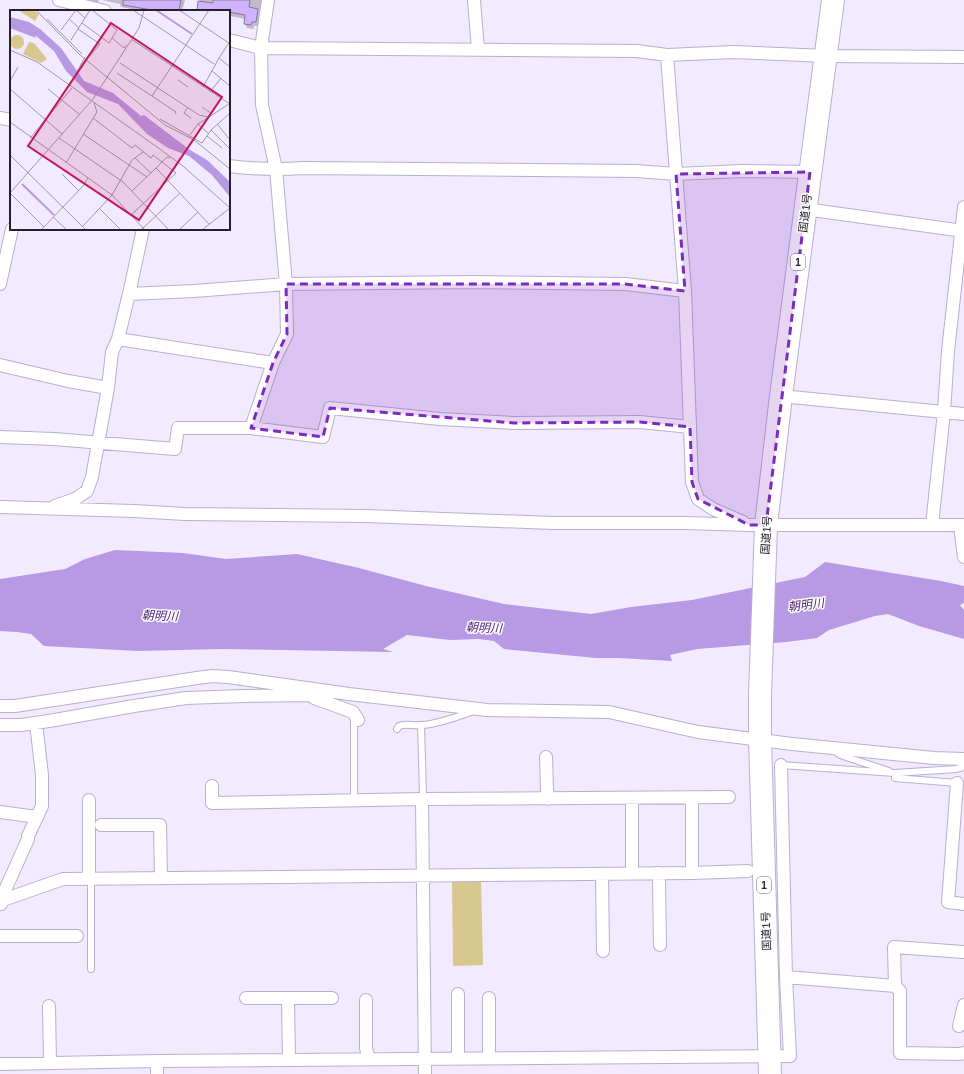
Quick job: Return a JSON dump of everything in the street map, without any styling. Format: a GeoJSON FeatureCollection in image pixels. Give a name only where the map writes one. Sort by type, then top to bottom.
{"type":"FeatureCollection","features":[{"type":"Feature","properties":{"kind":"highway","name":"国道1号"},"geometry":{"type":"LineString","coordinates":[[769,1065],[767,948],[760,739],[760,532],[781,396],[833,0]]}},
{"type":"Feature","properties":{"kind":"street"},"geometry":{"type":"LineString","coordinates":[[251,428],[273,363],[287,334],[286,284],[276,169],[262,105],[261,48],[268,0]]}},
{"type":"Feature","properties":{"kind":"street"},"geometry":{"type":"LineString","coordinates":[[474,0],[478,50]]}},
{"type":"Feature","properties":{"kind":"street"},"geometry":{"type":"LineString","coordinates":[[61,4],[99,10]]}},
{"type":"Feature","properties":{"kind":"street"},"geometry":{"type":"LineString","coordinates":[[230,40],[261,48],[637,52],[666,55],[734,52],[826,56],[964,57]]}},
{"type":"Feature","properties":{"kind":"street"},"geometry":{"type":"LineString","coordinates":[[666,55],[685,291],[692,482],[698,499],[713,509],[760,532]]}},
{"type":"Feature","properties":{"kind":"street"},"geometry":{"type":"LineString","coordinates":[[0,118],[10,120]]}},
{"type":"Feature","properties":{"kind":"street"},"geometry":{"type":"LineString","coordinates":[[230,166],[276,169],[516,169],[636,171],[676,174],[742,171],[810,172]]}},
{"type":"Feature","properties":{"kind":"street"},"geometry":{"type":"LineString","coordinates":[[932,525],[944,412],[948,351],[963,231],[964,207]]}},
{"type":"Feature","properties":{"kind":"street"},"geometry":{"type":"LineString","coordinates":[[805,209],[936,226],[963,231]]}},
{"type":"Feature","properties":{"kind":"street"},"geometry":{"type":"LineString","coordinates":[[0,284],[12,230]]}},
{"type":"Feature","properties":{"kind":"street"},"geometry":{"type":"LineString","coordinates":[[45,509],[75,499],[87,490],[92,477],[108,388],[112,352],[118,338],[129,294],[142,230]]}},
{"type":"Feature","properties":{"kind":"street"},"geometry":{"type":"LineString","coordinates":[[129,294],[201,291],[286,284],[473,282],[625,284],[685,291]]}},
{"type":"Feature","properties":{"kind":"street"},"geometry":{"type":"LineString","coordinates":[[118,338],[273,363]]}},
{"type":"Feature","properties":{"kind":"street"},"geometry":{"type":"LineString","coordinates":[[0,365],[68,381],[108,388]]}},
{"type":"Feature","properties":{"kind":"street"},"geometry":{"type":"LineString","coordinates":[[781,396],[964,414]]}},
{"type":"Feature","properties":{"kind":"street"},"geometry":{"type":"LineString","coordinates":[[0,437],[98,442],[175,449],[178,428],[251,428],[323,437],[330,408],[440,419],[514,424],[640,422],[690,427]]}},
{"type":"Feature","properties":{"kind":"street"},"geometry":{"type":"LineString","coordinates":[[0,507],[118,510],[186,514],[366,516],[553,524],[686,523],[760,532],[962,525],[964,557]]}},
{"type":"Feature","properties":{"kind":"street"},"geometry":{"type":"LineString","coordinates":[[0,706],[15,706],[212,676],[228,676],[315,692]]}},
{"type":"Feature","properties":{"kind":"street"},"geometry":{"type":"LineString","coordinates":[[315,692],[314,698],[353,712],[357,717],[356,720]]}},
{"type":"Feature","properties":{"kind":"street"},"geometry":{"type":"LineString","coordinates":[[0,725],[36,723],[186,698],[315,692],[349,694],[476,709],[609,712],[698,732],[792,744],[934,758],[964,759]]}},
{"type":"Feature","properties":{"kind":"street"},"geometry":{"type":"LineString","coordinates":[[2,904],[6,888],[42,806],[42,775],[36,723]]}},
{"type":"Feature","properties":{"kind":"street"},"geometry":{"type":"LineString","coordinates":[[546,757],[547,790],[549,799]]}},
{"type":"Feature","properties":{"kind":"street"},"geometry":{"type":"LineString","coordinates":[[0,1064],[50,1063],[90,1068],[157,1061],[489,1058],[769,1065],[790,1056],[782,871],[781,765]]}},
{"type":"Feature","properties":{"kind":"street"},"geometry":{"type":"LineString","coordinates":[[957,783],[948,902],[964,904]]}},
{"type":"Feature","properties":{"kind":"street"},"geometry":{"type":"LineString","coordinates":[[212,786],[212,803],[422,799],[729,797]]}},
{"type":"Feature","properties":{"kind":"street"},"geometry":{"type":"LineString","coordinates":[[632,798],[632,874]]}},
{"type":"Feature","properties":{"kind":"street"},"geometry":{"type":"LineString","coordinates":[[692,798],[692,873]]}},
{"type":"Feature","properties":{"kind":"street"},"geometry":{"type":"LineString","coordinates":[[422,799],[425,1074]]}},
{"type":"Feature","properties":{"kind":"street"},"geometry":{"type":"LineString","coordinates":[[89,800],[90,879]]}},
{"type":"Feature","properties":{"kind":"street"},"geometry":{"type":"LineString","coordinates":[[0,812],[37,817]]}},
{"type":"Feature","properties":{"kind":"street"},"geometry":{"type":"LineString","coordinates":[[101,825],[160,825],[161,878]]}},
{"type":"Feature","properties":{"kind":"street"},"geometry":{"type":"LineString","coordinates":[[2,904],[63,879],[748,872]]}},
{"type":"Feature","properties":{"kind":"street"},"geometry":{"type":"LineString","coordinates":[[657,873],[659,879],[660,945]]}},
{"type":"Feature","properties":{"kind":"street"},"geometry":{"type":"LineString","coordinates":[[602,874],[603,952]]}},
{"type":"Feature","properties":{"kind":"street"},"geometry":{"type":"LineString","coordinates":[[0,936],[77,936]]}},
{"type":"Feature","properties":{"kind":"street"},"geometry":{"type":"LineString","coordinates":[[895,986],[894,947],[964,952]]}},
{"type":"Feature","properties":{"kind":"street"},"geometry":{"type":"LineString","coordinates":[[786,977],[895,986],[900,991],[900,1053],[964,1053]]}},
{"type":"Feature","properties":{"kind":"street"},"geometry":{"type":"LineString","coordinates":[[458,994],[458,1059]]}},
{"type":"Feature","properties":{"kind":"street"},"geometry":{"type":"LineString","coordinates":[[246,998],[332,998]]}},
{"type":"Feature","properties":{"kind":"street"},"geometry":{"type":"LineString","coordinates":[[288,998],[289,1060]]}},
{"type":"Feature","properties":{"kind":"street"},"geometry":{"type":"LineString","coordinates":[[488,998],[489,1058]]}},
{"type":"Feature","properties":{"kind":"street"},"geometry":{"type":"LineString","coordinates":[[366,1000],[366,1048],[370,1059]]}},
{"type":"Feature","properties":{"kind":"street"},"geometry":{"type":"LineString","coordinates":[[959,1026],[964,1005]]}},
{"type":"Feature","properties":{"kind":"street"},"geometry":{"type":"LineString","coordinates":[[49,1006],[50,1063]]}},
{"type":"Feature","properties":{"kind":"street"},"geometry":{"type":"LineString","coordinates":[[157,1061],[157,1074]]}},
{"type":"Feature","properties":{"kind":"lane"},"geometry":{"type":"LineString","coordinates":[[397,729],[403,724],[421,725],[463,715],[476,709]]}},
{"type":"Feature","properties":{"kind":"lane"},"geometry":{"type":"LineString","coordinates":[[354,800],[356,720]]}},
{"type":"Feature","properties":{"kind":"lane"},"geometry":{"type":"LineString","coordinates":[[421,725],[422,799]]}},
{"type":"Feature","properties":{"kind":"lane"},"geometry":{"type":"LineString","coordinates":[[832,748],[840,755],[895,773]]}},
{"type":"Feature","properties":{"kind":"lane"},"geometry":{"type":"LineString","coordinates":[[781,765],[895,773],[956,769],[964,767]]}},
{"type":"Feature","properties":{"kind":"lane"},"geometry":{"type":"LineString","coordinates":[[895,773],[895,778],[957,783]]}},
{"type":"Feature","properties":{"kind":"lane"},"geometry":{"type":"LineString","coordinates":[[90,879],[91,969]]}},
{"type":"Feature","properties":{"kind":"highlighted area"},"geometry":{"type":"Polygon","coordinates":[[[810,172],[766,525],[749,525],[698,499],[692,482],[690,427],[640,422],[514,423],[330,408],[323,437],[251,428],[273,363],[287,334],[286,284],[625,284],[685,291],[676,174],[810,172]]]}},
{"type":"Feature","properties":{"kind":"shaded area"},"geometry":{"type":"Polygon","coordinates":[[[481,879],[483,965],[453,966],[452,880],[481,879]]]}},
{"type":"Feature","properties":{"kind":"water","name":"朝明川"},"geometry":{"type":"Polygon","coordinates":[[[115,550],[183,553],[226,559],[297,554],[504,604],[591,614],[631,607],[692,600],[805,577],[825,562],[964,586],[964,603],[960,605],[964,610],[964,639],[919,626],[888,614],[875,616],[829,630],[817,638],[697,649],[670,655],[672,661],[596,658],[504,649],[494,641],[479,639],[450,640],[407,635],[383,649],[393,652],[221,649],[138,651],[44,646],[31,634],[0,631],[0,579],[65,569],[85,559],[115,550]]]}},
{"type":"Feature","properties":{"kind":"building"},"geometry":{"type":"Polygon","coordinates":[[[123,0],[181,0],[179,10],[152,10],[123,5],[123,0]]]}},
{"type":"Feature","properties":{"kind":"building"},"geometry":{"type":"Polygon","coordinates":[[[213,0],[250,0],[249,7],[258,9],[256,22],[252,22],[251,25],[244,24],[245,15],[230,12],[230,10],[197,10],[198,1],[213,3],[213,0]]]}}]}
